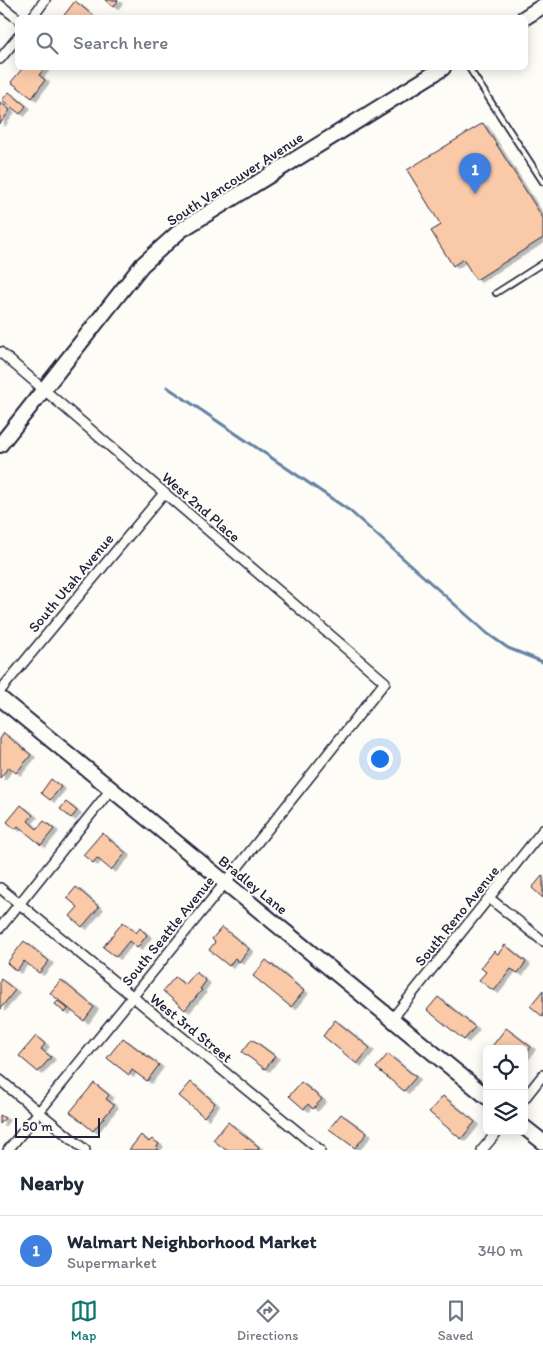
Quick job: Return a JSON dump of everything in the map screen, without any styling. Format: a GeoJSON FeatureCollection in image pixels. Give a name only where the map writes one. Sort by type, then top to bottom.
{"type":"FeatureCollection","features":[{"type":"Feature","properties":{"kind":"street"},"geometry":{"type":"LineString","coordinates":[[34,15],[45,0]]}},
{"type":"Feature","properties":{"kind":"street"},"geometry":{"type":"LineString","coordinates":[[0,6],[15,17]]}},
{"type":"Feature","properties":{"kind":"street"},"geometry":{"type":"LineString","coordinates":[[528,15],[543,6]]}},
{"type":"Feature","properties":{"kind":"street"},"geometry":{"type":"LineString","coordinates":[[0,59],[15,41]]}},
{"type":"Feature","properties":{"kind":"street","name":"South Vancouver Avenue"},"geometry":{"type":"LineString","coordinates":[[0,445],[142,265],[181,230],[439,70]]}},
{"type":"Feature","properties":{"kind":"street","name":"West 2nd Place"},"geometry":{"type":"LineString","coordinates":[[0,352],[385,682]]}},
{"type":"Feature","properties":{"kind":"street","name":"South Utah Avenue"},"geometry":{"type":"LineString","coordinates":[[0,691],[164,493]]}},
{"type":"Feature","properties":{"kind":"street","name":"South Seattle Avenue"},"geometry":{"type":"LineString","coordinates":[[8,1150],[385,682]]}},
{"type":"Feature","properties":{"kind":"street","name":"Bradley Lane"},"geometry":{"type":"LineString","coordinates":[[0,698],[483,1093]]}},
{"type":"Feature","properties":{"kind":"street"},"geometry":{"type":"LineString","coordinates":[[0,928],[112,788]]}},
{"type":"Feature","properties":{"kind":"street","name":"South Reno Avenue"},"geometry":{"type":"LineString","coordinates":[[392,1019],[543,830]]}},
{"type":"Feature","properties":{"kind":"street","name":"West 3rd Street"},"geometry":{"type":"LineString","coordinates":[[0,888],[320,1150]]}},
{"type":"Feature","properties":{"kind":"street"},"geometry":{"type":"LineString","coordinates":[[489,898],[543,941]]}},
{"type":"Feature","properties":{"kind":"street"},"geometry":{"type":"LineString","coordinates":[[528,1093],[543,1076]]}},
{"type":"Feature","properties":{"kind":"street"},"geometry":{"type":"LineString","coordinates":[[0,1080],[85,1150]]}},
{"type":"Feature","properties":{"kind":"street"},"geometry":{"type":"LineString","coordinates":[[528,1130],[543,1142]]}},
{"type":"Feature","properties":{"kind":"street"},"geometry":{"type":"LineString","coordinates":[[482,1150],[495,1135]]}},
{"type":"Feature","properties":{"kind":"lane"},"geometry":{"type":"LineString","coordinates":[[470,70],[543,182]]}},
{"type":"Feature","properties":{"kind":"lane"},"geometry":{"type":"LineString","coordinates":[[496,293],[543,263]]}},
{"type":"Feature","properties":{"kind":"building"},"geometry":{"type":"Polygon","coordinates":[[[105,0],[117,0],[118,1],[113,7],[105,0]]]}},
{"type":"Feature","properties":{"kind":"building"},"geometry":{"type":"Polygon","coordinates":[[[75,1],[92,15],[64,15],[75,1]]]}},
{"type":"Feature","properties":{"kind":"building"},"geometry":{"type":"Polygon","coordinates":[[[21,70],[43,70],[39,75],[45,80],[32,98],[11,82],[21,70]]]}},
{"type":"Feature","properties":{"kind":"building"},"geometry":{"type":"Polygon","coordinates":[[[9,92],[26,106],[20,114],[2,100],[9,92]]]}},
{"type":"Feature","properties":{"kind":"building"},"geometry":{"type":"Polygon","coordinates":[[[0,102],[10,110],[0,124],[0,102]]]}},
{"type":"Feature","properties":{"kind":"building"},"geometry":{"type":"Polygon","coordinates":[[[483,123],[543,218],[543,238],[476,280],[463,259],[453,266],[431,231],[441,225],[407,170],[483,123]]]}},
{"type":"Feature","properties":{"kind":"building"},"geometry":{"type":"Polygon","coordinates":[[[4,733],[31,755],[16,773],[9,767],[0,778],[0,739],[4,733]]]}},
{"type":"Feature","properties":{"kind":"building"},"geometry":{"type":"Polygon","coordinates":[[[51,779],[61,787],[50,800],[41,793],[51,779]]]}},
{"type":"Feature","properties":{"kind":"building"},"geometry":{"type":"Polygon","coordinates":[[[66,802],[77,811],[71,818],[60,809],[66,802]]]}},
{"type":"Feature","properties":{"kind":"building"},"geometry":{"type":"Polygon","coordinates":[[[21,805],[33,815],[28,821],[37,829],[44,821],[54,829],[41,845],[18,826],[15,829],[7,822],[21,805]]]}},
{"type":"Feature","properties":{"kind":"building"},"geometry":{"type":"Polygon","coordinates":[[[102,833],[126,853],[111,870],[97,858],[93,863],[83,855],[102,833]]]}},
{"type":"Feature","properties":{"kind":"building"},"geometry":{"type":"Polygon","coordinates":[[[543,876],[543,898],[532,888],[543,876]]]}},
{"type":"Feature","properties":{"kind":"building"},"geometry":{"type":"Polygon","coordinates":[[[76,887],[99,907],[82,927],[70,916],[78,907],[67,898],[76,887]]]}},
{"type":"Feature","properties":{"kind":"building"},"geometry":{"type":"Polygon","coordinates":[[[123,922],[136,933],[140,928],[147,935],[137,948],[129,941],[116,957],[103,947],[123,922]]]}},
{"type":"Feature","properties":{"kind":"building"},"geometry":{"type":"Polygon","coordinates":[[[222,927],[249,949],[239,962],[235,958],[229,966],[209,950],[215,942],[212,939],[222,927]]]}},
{"type":"Feature","properties":{"kind":"building"},"geometry":{"type":"Polygon","coordinates":[[[24,941],[49,961],[39,973],[24,961],[16,971],[7,963],[24,941]]]}},
{"type":"Feature","properties":{"kind":"building"},"geometry":{"type":"Polygon","coordinates":[[[505,945],[526,962],[518,973],[511,969],[494,991],[479,980],[486,972],[481,968],[494,951],[498,954],[505,945]]]}},
{"type":"Feature","properties":{"kind":"building"},"geometry":{"type":"Polygon","coordinates":[[[266,960],[304,991],[291,1007],[253,976],[266,960]]]}},
{"type":"Feature","properties":{"kind":"building"},"geometry":{"type":"Polygon","coordinates":[[[196,972],[206,981],[200,989],[202,990],[185,1010],[163,991],[175,977],[185,985],[196,972]]]}},
{"type":"Feature","properties":{"kind":"building"},"geometry":{"type":"Polygon","coordinates":[[[1,979],[15,990],[0,1009],[0,981],[1,979]]]}},
{"type":"Feature","properties":{"kind":"building"},"geometry":{"type":"Polygon","coordinates":[[[61,980],[94,1007],[84,1021],[50,993],[61,980]]]}},
{"type":"Feature","properties":{"kind":"building"},"geometry":{"type":"Polygon","coordinates":[[[543,990],[543,1017],[530,1006],[543,990]]]}},
{"type":"Feature","properties":{"kind":"building"},"geometry":{"type":"Polygon","coordinates":[[[438,997],[475,1027],[464,1040],[427,1010],[438,997]]]}},
{"type":"Feature","properties":{"kind":"building"},"geometry":{"type":"Polygon","coordinates":[[[58,1001],[68,1009],[65,1013],[55,1004],[58,1001]]]}},
{"type":"Feature","properties":{"kind":"building"},"geometry":{"type":"Polygon","coordinates":[[[335,1020],[370,1048],[357,1064],[323,1036],[335,1020]]]}},
{"type":"Feature","properties":{"kind":"building"},"geometry":{"type":"Polygon","coordinates":[[[506,1028],[531,1047],[528,1051],[528,1045],[493,1045],[506,1028]]]}},
{"type":"Feature","properties":{"kind":"building"},"geometry":{"type":"Polygon","coordinates":[[[36,1036],[45,1044],[41,1049],[51,1057],[38,1072],[19,1056],[36,1036]]]}},
{"type":"Feature","properties":{"kind":"building"},"geometry":{"type":"Polygon","coordinates":[[[123,1038],[159,1065],[147,1081],[132,1070],[129,1075],[107,1058],[123,1038]]]}},
{"type":"Feature","properties":{"kind":"building"},"geometry":{"type":"Polygon","coordinates":[[[252,1039],[275,1056],[265,1069],[242,1052],[252,1039]]]}},
{"type":"Feature","properties":{"kind":"building"},"geometry":{"type":"Polygon","coordinates":[[[388,1054],[416,1077],[404,1091],[376,1068],[388,1054]]]}},
{"type":"Feature","properties":{"kind":"building"},"geometry":{"type":"Polygon","coordinates":[[[191,1082],[215,1103],[204,1117],[179,1096],[191,1082]]]}},
{"type":"Feature","properties":{"kind":"building"},"geometry":{"type":"Polygon","coordinates":[[[301,1082],[322,1099],[313,1109],[308,1104],[304,1109],[289,1096],[301,1082]]]}},
{"type":"Feature","properties":{"kind":"building"},"geometry":{"type":"Polygon","coordinates":[[[94,1083],[109,1095],[106,1099],[114,1105],[93,1131],[70,1112],[94,1083]]]}},
{"type":"Feature","properties":{"kind":"building"},"geometry":{"type":"Polygon","coordinates":[[[443,1096],[475,1122],[461,1139],[429,1112],[443,1096]]]}},
{"type":"Feature","properties":{"kind":"building"},"geometry":{"type":"Polygon","coordinates":[[[341,1114],[367,1133],[355,1148],[329,1129],[341,1114]]]}},
{"type":"Feature","properties":{"kind":"building"},"geometry":{"type":"Polygon","coordinates":[[[0,1115],[5,1118],[0,1124],[0,1115]]]}},
{"type":"Feature","properties":{"kind":"building"},"geometry":{"type":"Polygon","coordinates":[[[228,1122],[259,1147],[259,1150],[226,1150],[213,1140],[228,1122]]]}},
{"type":"Feature","properties":{"kind":"building"},"geometry":{"type":"Polygon","coordinates":[[[141,1135],[149,1142],[152,1139],[159,1144],[156,1148],[159,1150],[129,1150],[141,1135]]]}},
{"type":"Feature","properties":{"kind":"waterway"},"geometry":{"type":"LineString","coordinates":[[167,387],[350,511],[488,634],[508,648],[543,662]]}},
{"type":"Feature","properties":{"kind":"place","name":"Walmart Neighborhood Market"},"geometry":{"type":"Point","coordinates":[475,194]}}]}
